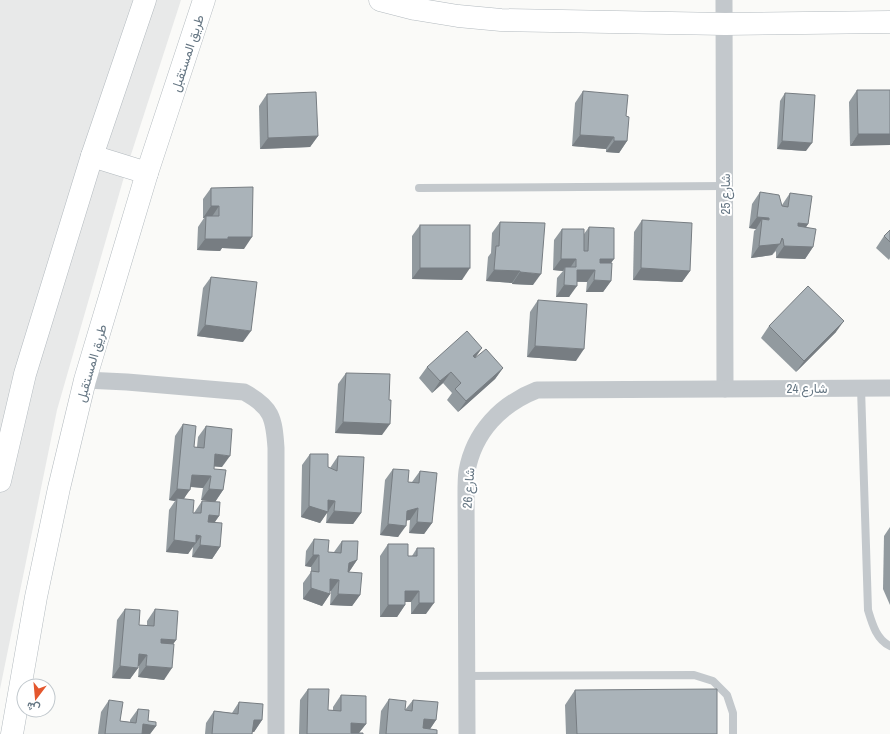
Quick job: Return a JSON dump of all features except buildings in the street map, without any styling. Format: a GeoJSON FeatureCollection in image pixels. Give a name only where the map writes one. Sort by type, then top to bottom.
{"type":"FeatureCollection","features":[{"type":"Feature","properties":{"kind":"street"},"geometry":{"type":"LineString","coordinates":[[0,481],[25,374],[92,156],[145,0]]}},
{"type":"Feature","properties":{"kind":"street","name":"طريق المستقبل"},"geometry":{"type":"LineString","coordinates":[[12,734],[37,590],[59,488],[85,380],[147,173],[204,0]]}},
{"type":"Feature","properties":{"kind":"street"},"geometry":{"type":"LineString","coordinates":[[380,0],[415,9],[458,16],[501,20],[725,24],[890,22]]}},
{"type":"Feature","properties":{"kind":"street","name":"شارع 25"},"geometry":{"type":"LineString","coordinates":[[724,0],[725,389]]}},
{"type":"Feature","properties":{"kind":"street"},"geometry":{"type":"LineString","coordinates":[[92,156],[147,173]]}},
{"type":"Feature","properties":{"kind":"street"},"geometry":{"type":"LineString","coordinates":[[85,380],[244,392],[258,400],[268,411],[275,426],[276,448],[276,734]]}},
{"type":"Feature","properties":{"kind":"street","name":"شارع 24"},"geometry":{"type":"LineString","coordinates":[[725,389],[890,388]]}},
{"type":"Feature","properties":{"kind":"street","name":"شارع 26"},"geometry":{"type":"LineString","coordinates":[[468,734],[467,471],[472,451],[482,432],[495,416],[511,402],[537,390],[725,389]]}},
{"type":"Feature","properties":{"kind":"lane"},"geometry":{"type":"LineString","coordinates":[[419,188],[725,186]]}},
{"type":"Feature","properties":{"kind":"lane"},"geometry":{"type":"LineString","coordinates":[[861,388],[868,610],[874,629],[890,646]]}},
{"type":"Feature","properties":{"kind":"lane"},"geometry":{"type":"LineString","coordinates":[[467,676],[694,675],[713,681],[727,694],[733,713],[733,734]]}},
{"type":"Feature","properties":{"kind":"shaded area"},"geometry":{"type":"Polygon","coordinates":[[[0,0],[181,0],[126,170],[57,410],[0,689],[0,0]]]}}]}
